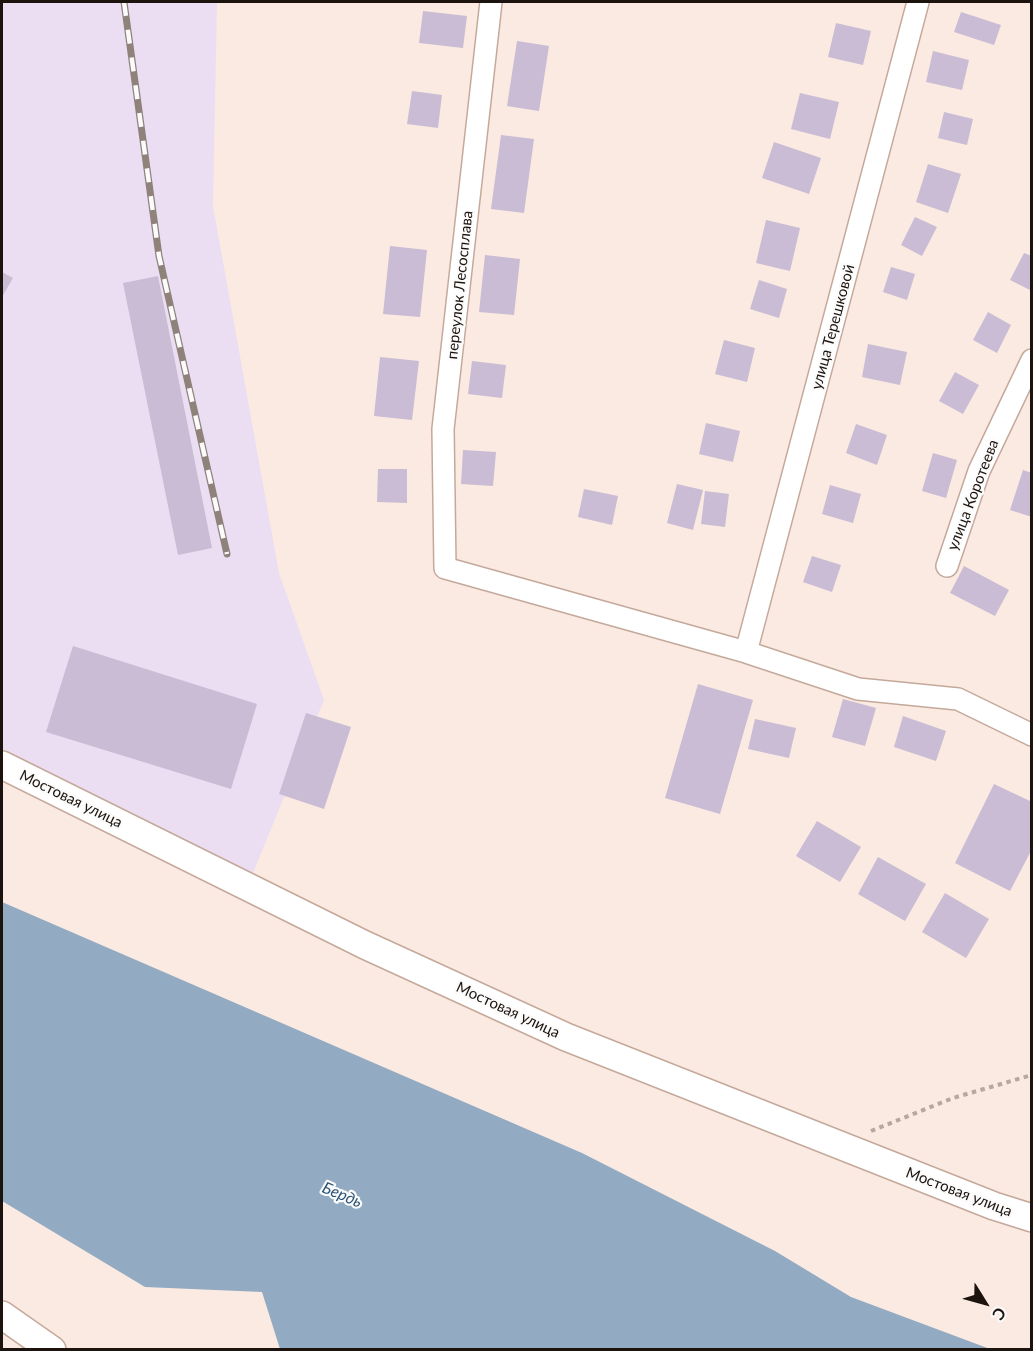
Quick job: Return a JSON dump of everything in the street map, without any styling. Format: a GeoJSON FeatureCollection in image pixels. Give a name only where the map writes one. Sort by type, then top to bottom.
{"type":"FeatureCollection","features":[{"type":"Feature","properties":{"kind":"street","name":"переулок Лесосплава"},"geometry":{"type":"LineString","coordinates":[[491,2],[443,429],[445,568],[746,652]]}},
{"type":"Feature","properties":{"kind":"street","name":"улица Терешковой"},"geometry":{"type":"LineString","coordinates":[[746,652],[918,2]]}},
{"type":"Feature","properties":{"kind":"street","name":"улица Коротеева"},"geometry":{"type":"LineString","coordinates":[[947,566],[979,471],[1032,360]]}},
{"type":"Feature","properties":{"kind":"street"},"geometry":{"type":"LineString","coordinates":[[746,652],[858,689],[958,699],[1032,735]]}},
{"type":"Feature","properties":{"kind":"street","name":"Мостовая улица"},"geometry":{"type":"LineString","coordinates":[[2,765],[365,945],[545,1027],[994,1206],[1032,1218]]}},
{"type":"Feature","properties":{"kind":"street"},"geometry":{"type":"LineString","coordinates":[[2,1316],[52,1350]]}},
{"type":"Feature","properties":{"kind":"path"},"geometry":{"type":"LineString","coordinates":[[837,1144],[953,1098],[1032,1075]]}},
{"type":"Feature","properties":{"kind":"shaded area"},"geometry":{"type":"Polygon","coordinates":[[[2,2],[217,2],[213,206],[279,573],[324,700],[253,873],[14,772],[2,764],[2,2]]]}},
{"type":"Feature","properties":{"kind":"water","name":"Бердь"},"geometry":{"type":"Polygon","coordinates":[[[2,902],[582,1153],[775,1251],[851,1297],[990,1349],[280,1349],[262,1292],[145,1287],[2,1201],[2,902]]]}},
{"type":"Feature","properties":{"kind":"building"},"geometry":{"type":"Polygon","coordinates":[[[423,11],[467,16],[463,48],[419,43],[423,11]]]}},
{"type":"Feature","properties":{"kind":"building"},"geometry":{"type":"Polygon","coordinates":[[[961,12],[1001,25],[994,45],[954,32],[961,12]]]}},
{"type":"Feature","properties":{"kind":"building"},"geometry":{"type":"Polygon","coordinates":[[[836,23],[871,31],[863,65],[828,57],[836,23]]]}},
{"type":"Feature","properties":{"kind":"building"},"geometry":{"type":"Polygon","coordinates":[[[517,41],[549,46],[539,111],[507,106],[517,41]]]}},
{"type":"Feature","properties":{"kind":"building"},"geometry":{"type":"Polygon","coordinates":[[[933,51],[969,60],[962,90],[926,82],[933,51]]]}},
{"type":"Feature","properties":{"kind":"building"},"geometry":{"type":"Polygon","coordinates":[[[412,91],[442,95],[438,128],[407,124],[412,91]]]}},
{"type":"Feature","properties":{"kind":"building"},"geometry":{"type":"Polygon","coordinates":[[[800,93],[839,102],[830,139],[791,129],[800,93]]]}},
{"type":"Feature","properties":{"kind":"building"},"geometry":{"type":"Polygon","coordinates":[[[944,112],[973,119],[967,145],[938,138],[944,112]]]}},
{"type":"Feature","properties":{"kind":"building"},"geometry":{"type":"Polygon","coordinates":[[[501,135],[534,139],[524,213],[491,209],[501,135]]]}},
{"type":"Feature","properties":{"kind":"building"},"geometry":{"type":"Polygon","coordinates":[[[774,142],[821,158],[809,194],[762,178],[774,142]]]}},
{"type":"Feature","properties":{"kind":"building"},"geometry":{"type":"Polygon","coordinates":[[[928,164],[961,174],[948,213],[916,202],[928,164]]]}},
{"type":"Feature","properties":{"kind":"building"},"geometry":{"type":"Polygon","coordinates":[[[915,217],[937,227],[922,256],[901,245],[915,217]]]}},
{"type":"Feature","properties":{"kind":"building"},"geometry":{"type":"Polygon","coordinates":[[[766,220],[800,228],[790,271],[756,263],[766,220]]]}},
{"type":"Feature","properties":{"kind":"building"},"geometry":{"type":"Polygon","coordinates":[[[390,246],[427,250],[420,317],[383,314],[390,246]]]}},
{"type":"Feature","properties":{"kind":"building"},"geometry":{"type":"Polygon","coordinates":[[[1024,253],[1032,256],[1032,291],[1010,280],[1024,253]]]}},
{"type":"Feature","properties":{"kind":"building"},"geometry":{"type":"Polygon","coordinates":[[[485,255],[520,259],[514,315],[479,312],[485,255]]]}},
{"type":"Feature","properties":{"kind":"building"},"geometry":{"type":"Polygon","coordinates":[[[891,267],[915,274],[907,300],[883,292],[891,267]]]}},
{"type":"Feature","properties":{"kind":"building"},"geometry":{"type":"Polygon","coordinates":[[[2,272],[13,278],[2,297],[2,272]]]}},
{"type":"Feature","properties":{"kind":"building"},"geometry":{"type":"Polygon","coordinates":[[[158,276],[212,548],[178,555],[123,283],[158,276]]]}},
{"type":"Feature","properties":{"kind":"building"},"geometry":{"type":"Polygon","coordinates":[[[759,280],[787,289],[779,318],[750,309],[759,280]]]}},
{"type":"Feature","properties":{"kind":"building"},"geometry":{"type":"Polygon","coordinates":[[[988,312],[1011,325],[997,353],[973,340],[988,312]]]}},
{"type":"Feature","properties":{"kind":"building"},"geometry":{"type":"Polygon","coordinates":[[[724,340],[755,348],[747,382],[715,374],[724,340]]]}},
{"type":"Feature","properties":{"kind":"building"},"geometry":{"type":"Polygon","coordinates":[[[868,344],[907,352],[900,385],[862,377],[868,344]]]}},
{"type":"Feature","properties":{"kind":"building"},"geometry":{"type":"Polygon","coordinates":[[[380,357],[419,361],[412,420],[374,416],[380,357]]]}},
{"type":"Feature","properties":{"kind":"building"},"geometry":{"type":"Polygon","coordinates":[[[472,361],[506,365],[502,398],[468,394],[472,361]]]}},
{"type":"Feature","properties":{"kind":"building"},"geometry":{"type":"Polygon","coordinates":[[[955,372],[979,385],[963,414],[939,401],[955,372]]]}},
{"type":"Feature","properties":{"kind":"building"},"geometry":{"type":"Polygon","coordinates":[[[706,423],[740,431],[733,462],[699,454],[706,423]]]}},
{"type":"Feature","properties":{"kind":"building"},"geometry":{"type":"Polygon","coordinates":[[[856,424],[887,435],[877,465],[846,453],[856,424]]]}},
{"type":"Feature","properties":{"kind":"building"},"geometry":{"type":"Polygon","coordinates":[[[463,450],[496,452],[493,486],[461,484],[463,450]]]}},
{"type":"Feature","properties":{"kind":"building"},"geometry":{"type":"Polygon","coordinates":[[[933,453],[957,460],[946,498],[922,491],[933,453]]]}},
{"type":"Feature","properties":{"kind":"building"},"geometry":{"type":"Polygon","coordinates":[[[378,469],[407,469],[407,503],[377,502],[378,469]]]}},
{"type":"Feature","properties":{"kind":"building"},"geometry":{"type":"Polygon","coordinates":[[[1023,470],[1032,473],[1032,517],[1010,510],[1023,470]]]}},
{"type":"Feature","properties":{"kind":"building"},"geometry":{"type":"Polygon","coordinates":[[[677,484],[703,490],[693,530],[667,523],[677,484]]]}},
{"type":"Feature","properties":{"kind":"building"},"geometry":{"type":"Polygon","coordinates":[[[830,485],[861,494],[853,523],[822,514],[830,485]]]}},
{"type":"Feature","properties":{"kind":"building"},"geometry":{"type":"Polygon","coordinates":[[[584,489],[618,496],[612,525],[578,517],[584,489]]]}},
{"type":"Feature","properties":{"kind":"building"},"geometry":{"type":"Polygon","coordinates":[[[705,491],[729,494],[725,527],[701,524],[705,491]]]}},
{"type":"Feature","properties":{"kind":"building"},"geometry":{"type":"Polygon","coordinates":[[[812,556],[841,565],[832,592],[803,582],[812,556]]]}},
{"type":"Feature","properties":{"kind":"building"},"geometry":{"type":"Polygon","coordinates":[[[964,566],[1009,590],[995,616],[950,593],[964,566]]]}},
{"type":"Feature","properties":{"kind":"building"},"geometry":{"type":"Polygon","coordinates":[[[73,646],[257,704],[231,789],[46,732],[73,646]]]}},
{"type":"Feature","properties":{"kind":"building"},"geometry":{"type":"Polygon","coordinates":[[[698,684],[753,700],[720,814],[665,798],[698,684]]]}},
{"type":"Feature","properties":{"kind":"building"},"geometry":{"type":"Polygon","coordinates":[[[843,699],[876,708],[865,746],[832,737],[843,699]]]}},
{"type":"Feature","properties":{"kind":"building"},"geometry":{"type":"Polygon","coordinates":[[[306,713],[351,727],[324,809],[279,794],[306,713]]]}},
{"type":"Feature","properties":{"kind":"building"},"geometry":{"type":"Polygon","coordinates":[[[903,716],[946,731],[936,761],[894,747],[903,716]]]}},
{"type":"Feature","properties":{"kind":"building"},"geometry":{"type":"Polygon","coordinates":[[[755,719],[796,728],[789,758],[748,749],[755,719]]]}},
{"type":"Feature","properties":{"kind":"building"},"geometry":{"type":"Polygon","coordinates":[[[994,784],[1032,802],[1032,849],[1010,891],[955,863],[994,784]]]}},
{"type":"Feature","properties":{"kind":"building"},"geometry":{"type":"Polygon","coordinates":[[[817,821],[861,847],[840,882],[796,856],[817,821]]]}},
{"type":"Feature","properties":{"kind":"building"},"geometry":{"type":"Polygon","coordinates":[[[878,857],[926,884],[905,921],[858,894],[878,857]]]}},
{"type":"Feature","properties":{"kind":"building"},"geometry":{"type":"Polygon","coordinates":[[[945,893],[989,919],[966,958],[922,932],[945,893]]]}},
{"type":"Feature","properties":{"kind":"railway"},"geometry":{"type":"LineString","coordinates":[[124,2],[159,256],[227,554]]}}]}
